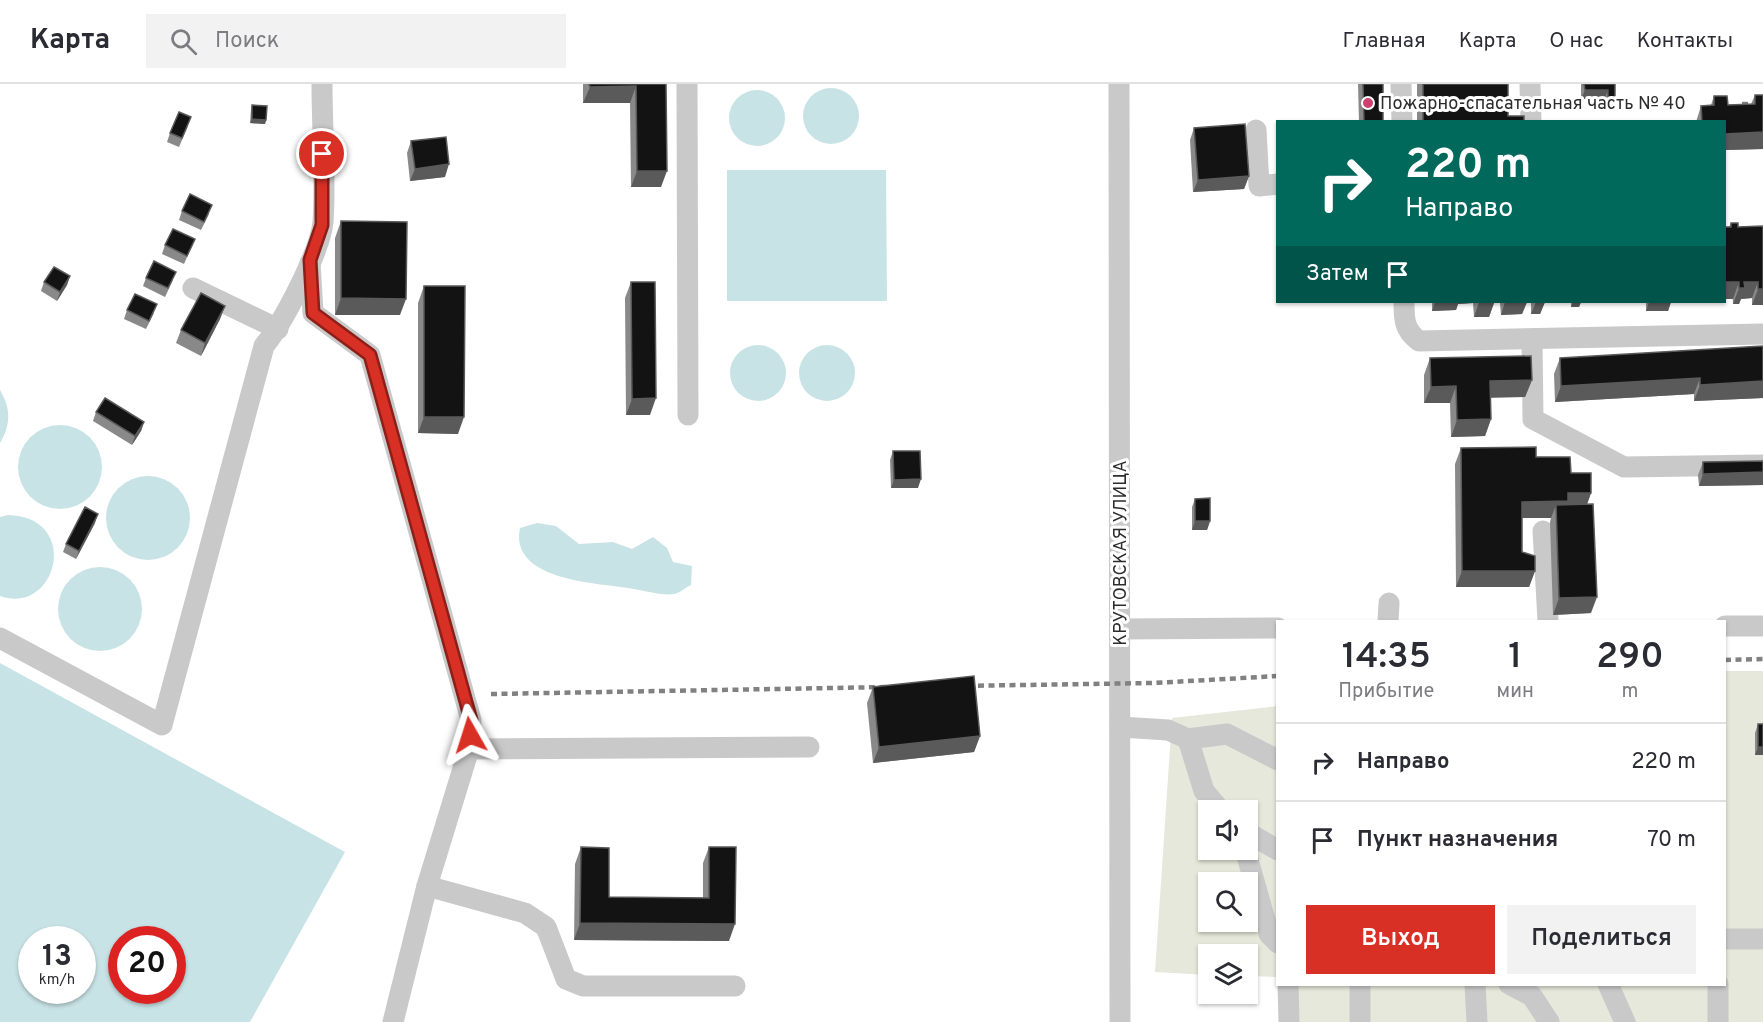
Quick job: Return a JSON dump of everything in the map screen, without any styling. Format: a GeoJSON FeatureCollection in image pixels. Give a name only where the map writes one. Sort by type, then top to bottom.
{"type":"FeatureCollection","features":[{"type":"Feature","properties":{"kind":"street"},"geometry":{"type":"LineString","coordinates":[[0,638],[162,725],[264,346],[278,329],[310,260],[322,225],[322,84]]}},
{"type":"Feature","properties":{"kind":"street"},"geometry":{"type":"LineString","coordinates":[[687,84],[688,415]]}},
{"type":"Feature","properties":{"kind":"street","name":"КРУТОВСКАЯ УЛИЦА"},"geometry":{"type":"LineString","coordinates":[[1119,84],[1120,1022]]}},
{"type":"Feature","properties":{"kind":"street"},"geometry":{"type":"LineString","coordinates":[[1401,84],[1402,120]]}},
{"type":"Feature","properties":{"kind":"street"},"geometry":{"type":"LineString","coordinates":[[1530,84],[1531,120]]}},
{"type":"Feature","properties":{"kind":"street"},"geometry":{"type":"LineString","coordinates":[[1256,130],[1259,186],[1276,184]]}},
{"type":"Feature","properties":{"kind":"street"},"geometry":{"type":"LineString","coordinates":[[310,260],[313,313],[370,355],[471,720],[469,749],[427,886],[393,1022]]}},
{"type":"Feature","properties":{"kind":"street"},"geometry":{"type":"LineString","coordinates":[[193,288],[278,329]]}},
{"type":"Feature","properties":{"kind":"street"},"geometry":{"type":"LineString","coordinates":[[1404,303],[1404,321],[1409,334],[1419,341],[1763,334]]}},
{"type":"Feature","properties":{"kind":"street"},"geometry":{"type":"LineString","coordinates":[[1532,340],[1533,418],[1543,424],[1624,467],[1763,465]]}},
{"type":"Feature","properties":{"kind":"street"},"geometry":{"type":"LineString","coordinates":[[1543,531],[1548,620]]}},
{"type":"Feature","properties":{"kind":"street"},"geometry":{"type":"LineString","coordinates":[[1726,626],[1763,626]]}},
{"type":"Feature","properties":{"kind":"street"},"geometry":{"type":"LineString","coordinates":[[1120,629],[1276,628]]}},
{"type":"Feature","properties":{"kind":"street"},"geometry":{"type":"LineString","coordinates":[[1120,727],[1168,730],[1188,739],[1227,734],[1276,759]]}},
{"type":"Feature","properties":{"kind":"street"},"geometry":{"type":"LineString","coordinates":[[1188,739],[1204,791],[1212,800]]}},
{"type":"Feature","properties":{"kind":"street"},"geometry":{"type":"LineString","coordinates":[[469,749],[809,747]]}},
{"type":"Feature","properties":{"kind":"street"},"geometry":{"type":"LineString","coordinates":[[1258,839],[1276,849]]}},
{"type":"Feature","properties":{"kind":"street"},"geometry":{"type":"LineString","coordinates":[[1248,860],[1269,934],[1276,941]]}},
{"type":"Feature","properties":{"kind":"street"},"geometry":{"type":"LineString","coordinates":[[427,886],[525,913],[546,927],[566,979],[584,986],[735,987]]}},
{"type":"Feature","properties":{"kind":"street"},"geometry":{"type":"LineString","coordinates":[[1726,939],[1763,939]]}},
{"type":"Feature","properties":{"kind":"street"},"geometry":{"type":"LineString","coordinates":[[1288,986],[1289,1022]]}},
{"type":"Feature","properties":{"kind":"street"},"geometry":{"type":"LineString","coordinates":[[1360,986],[1360,1022]]}},
{"type":"Feature","properties":{"kind":"street"},"geometry":{"type":"LineString","coordinates":[[1475,986],[1477,1022]]}},
{"type":"Feature","properties":{"kind":"street"},"geometry":{"type":"LineString","coordinates":[[1513,986],[1532,996],[1549,1022]]}},
{"type":"Feature","properties":{"kind":"street"},"geometry":{"type":"LineString","coordinates":[[1609,986],[1625,1022]]}},
{"type":"Feature","properties":{"kind":"street"},"geometry":{"type":"LineString","coordinates":[[1718,986],[1718,1022]]}},
{"type":"Feature","properties":{"kind":"shaded area"},"geometry":{"type":"Polygon","coordinates":[[[1726,671],[1763,671],[1763,1022],[1287,1022],[1286,986],[1726,986],[1726,671]]]}},
{"type":"Feature","properties":{"kind":"shaded area"},"geometry":{"type":"Polygon","coordinates":[[[1276,706],[1276,977],[1258,976],[1258,944],[1198,944],[1198,974],[1155,972],[1172,718],[1276,706]]]}},
{"type":"Feature","properties":{"kind":"water"},"geometry":{"type":"Polygon","coordinates":[[[831,88],[842,90],[851,96],[857,105],[859,116],[857,127],[851,136],[842,142],[831,144],[820,142],[811,136],[805,127],[803,116],[805,105],[811,96],[820,90],[831,88]]]}},
{"type":"Feature","properties":{"kind":"water"},"geometry":{"type":"Polygon","coordinates":[[[757,90],[768,92],[777,98],[783,107],[785,118],[783,129],[777,138],[768,144],[757,146],[746,144],[737,138],[731,129],[729,118],[731,107],[737,98],[746,92],[757,90]]]}},
{"type":"Feature","properties":{"kind":"water"},"geometry":{"type":"Polygon","coordinates":[[[727,170],[886,170],[887,301],[727,301],[727,170]]]}},
{"type":"Feature","properties":{"kind":"water"},"geometry":{"type":"Polygon","coordinates":[[[758,345],[769,347],[778,353],[784,362],[786,373],[784,384],[778,393],[769,399],[758,401],[747,399],[738,393],[732,384],[730,373],[732,362],[738,353],[747,347],[758,345]]]}},
{"type":"Feature","properties":{"kind":"water"},"geometry":{"type":"Polygon","coordinates":[[[827,345],[838,347],[847,353],[853,362],[855,373],[853,384],[847,393],[838,399],[827,401],[816,399],[807,393],[801,384],[799,373],[801,362],[807,353],[816,347],[827,345]]]}},
{"type":"Feature","properties":{"kind":"water"},"geometry":{"type":"Polygon","coordinates":[[[0,390],[8,410],[8,423],[0,443],[0,390]]]}},
{"type":"Feature","properties":{"kind":"water"},"geometry":{"type":"Polygon","coordinates":[[[60,425],[83,432],[95,444],[102,467],[95,490],[83,502],[60,509],[37,502],[25,490],[18,467],[25,444],[37,432],[60,425]]]}},
{"type":"Feature","properties":{"kind":"water"},"geometry":{"type":"Polygon","coordinates":[[[148,476],[171,483],[183,495],[190,518],[183,541],[171,553],[148,560],[125,553],[113,541],[106,518],[113,495],[125,483],[148,476]]]}},
{"type":"Feature","properties":{"kind":"water"},"geometry":{"type":"Polygon","coordinates":[[[8,515],[31,520],[46,531],[53,547],[53,564],[47,580],[36,592],[20,598],[0,596],[0,517],[8,515]]]}},
{"type":"Feature","properties":{"kind":"water"},"geometry":{"type":"Polygon","coordinates":[[[537,523],[556,526],[579,544],[613,542],[632,549],[653,537],[667,548],[673,562],[692,566],[691,585],[676,593],[663,594],[576,581],[558,576],[541,569],[528,559],[520,545],[520,528],[537,523]]]}},
{"type":"Feature","properties":{"kind":"water"},"geometry":{"type":"Polygon","coordinates":[[[100,567],[116,570],[135,586],[142,609],[139,625],[123,644],[100,651],[84,648],[65,632],[58,609],[61,593],[77,574],[100,567]]]}},
{"type":"Feature","properties":{"kind":"water"},"geometry":{"type":"Polygon","coordinates":[[[0,663],[345,852],[250,1022],[0,1022],[0,663]]]}},
{"type":"Feature","properties":{"kind":"building"},"geometry":{"type":"Polygon","coordinates":[[[589,84],[666,84],[667,171],[637,171],[636,86],[590,87],[589,84]]]}},
{"type":"Feature","properties":{"kind":"building","name":"Пожарно-спасательная часть № 40"},"geometry":{"type":"Polygon","coordinates":[[[1363,84],[1383,84],[1383,120],[1364,120],[1363,84]]]}},
{"type":"Feature","properties":{"kind":"building"},"geometry":{"type":"Polygon","coordinates":[[[1423,84],[1508,84],[1508,116],[1524,116],[1524,120],[1423,120],[1423,84]]]}},
{"type":"Feature","properties":{"kind":"building"},"geometry":{"type":"Polygon","coordinates":[[[1584,84],[1615,84],[1615,99],[1608,99],[1608,90],[1585,90],[1584,84]]]}},
{"type":"Feature","properties":{"kind":"building"},"geometry":{"type":"Polygon","coordinates":[[[1755,95],[1763,95],[1763,132],[1726,134],[1726,120],[1702,120],[1701,106],[1714,105],[1714,96],[1727,96],[1728,105],[1755,104],[1755,95]]]}},
{"type":"Feature","properties":{"kind":"building"},"geometry":{"type":"Polygon","coordinates":[[[252,105],[267,106],[266,120],[252,119],[252,105]]]}},
{"type":"Feature","properties":{"kind":"building"},"geometry":{"type":"Polygon","coordinates":[[[179,112],[191,117],[182,138],[170,133],[179,112]]]}},
{"type":"Feature","properties":{"kind":"building"},"geometry":{"type":"Polygon","coordinates":[[[1245,124],[1249,176],[1198,180],[1194,128],[1245,124]]]}},
{"type":"Feature","properties":{"kind":"building"},"geometry":{"type":"Polygon","coordinates":[[[446,137],[449,164],[415,169],[411,141],[446,137]]]}},
{"type":"Feature","properties":{"kind":"building"},"geometry":{"type":"Polygon","coordinates":[[[190,194],[212,205],[204,222],[182,211],[190,194]]]}},
{"type":"Feature","properties":{"kind":"building"},"geometry":{"type":"Polygon","coordinates":[[[341,221],[407,222],[406,299],[341,298],[341,221]]]}},
{"type":"Feature","properties":{"kind":"building"},"geometry":{"type":"Polygon","coordinates":[[[1731,223],[1738,223],[1738,227],[1763,226],[1763,289],[1758,289],[1758,282],[1744,282],[1745,288],[1739,288],[1739,282],[1726,282],[1726,227],[1731,227],[1731,223]]]}},
{"type":"Feature","properties":{"kind":"building"},"geometry":{"type":"Polygon","coordinates":[[[173,229],[195,239],[187,256],[165,245],[173,229]]]}},
{"type":"Feature","properties":{"kind":"building"},"geometry":{"type":"Polygon","coordinates":[[[154,261],[176,272],[168,288],[146,278],[154,261]]]}},
{"type":"Feature","properties":{"kind":"building"},"geometry":{"type":"Polygon","coordinates":[[[54,267],[70,276],[60,292],[44,282],[54,267]]]}},
{"type":"Feature","properties":{"kind":"building"},"geometry":{"type":"Polygon","coordinates":[[[631,282],[655,282],[656,398],[632,399],[631,282]]]}},
{"type":"Feature","properties":{"kind":"building"},"geometry":{"type":"Polygon","coordinates":[[[424,286],[465,286],[464,417],[424,417],[424,286]]]}},
{"type":"Feature","properties":{"kind":"building"},"geometry":{"type":"Polygon","coordinates":[[[201,293],[225,306],[205,343],[181,330],[201,293]]]}},
{"type":"Feature","properties":{"kind":"building"},"geometry":{"type":"Polygon","coordinates":[[[135,294],[157,304],[149,321],[127,310],[135,294]]]}},
{"type":"Feature","properties":{"kind":"building"},"geometry":{"type":"Polygon","coordinates":[[[1763,346],[1763,381],[1700,385],[1700,378],[1561,386],[1560,358],[1763,346]]]}},
{"type":"Feature","properties":{"kind":"building"},"geometry":{"type":"Polygon","coordinates":[[[1531,356],[1532,380],[1490,381],[1491,419],[1457,420],[1456,386],[1431,387],[1430,358],[1531,356]]]}},
{"type":"Feature","properties":{"kind":"building"},"geometry":{"type":"Polygon","coordinates":[[[105,398],[144,422],[135,436],[96,412],[105,398]]]}},
{"type":"Feature","properties":{"kind":"building"},"geometry":{"type":"Polygon","coordinates":[[[1536,447],[1536,457],[1570,457],[1571,473],[1591,473],[1591,493],[1568,493],[1568,501],[1522,502],[1522,552],[1535,556],[1535,571],[1462,571],[1461,448],[1536,447]]]}},
{"type":"Feature","properties":{"kind":"building"},"geometry":{"type":"Polygon","coordinates":[[[893,451],[920,451],[921,479],[894,480],[893,451]]]}},
{"type":"Feature","properties":{"kind":"building"},"geometry":{"type":"Polygon","coordinates":[[[1763,461],[1763,472],[1703,474],[1703,462],[1763,461]]]}},
{"type":"Feature","properties":{"kind":"building"},"geometry":{"type":"Polygon","coordinates":[[[1210,498],[1210,521],[1195,521],[1195,499],[1210,498]]]}},
{"type":"Feature","properties":{"kind":"building"},"geometry":{"type":"Polygon","coordinates":[[[1593,504],[1597,597],[1559,598],[1556,505],[1593,504]]]}},
{"type":"Feature","properties":{"kind":"building"},"geometry":{"type":"Polygon","coordinates":[[[85,507],[98,514],[79,551],[66,544],[85,507]]]}},
{"type":"Feature","properties":{"kind":"building"},"geometry":{"type":"Polygon","coordinates":[[[974,676],[980,736],[879,747],[873,687],[974,676]]]}},
{"type":"Feature","properties":{"kind":"building"},"geometry":{"type":"Polygon","coordinates":[[[1758,724],[1763,724],[1763,747],[1758,747],[1758,724]]]}},
{"type":"Feature","properties":{"kind":"building"},"geometry":{"type":"Polygon","coordinates":[[[581,847],[609,848],[609,897],[709,898],[709,847],[736,847],[735,924],[580,923],[581,847]]]}},
{"type":"Feature","properties":{"kind":"railway"},"geometry":{"type":"LineString","coordinates":[[1742,104],[1763,104]]}},
{"type":"Feature","properties":{"kind":"railway"},"geometry":{"type":"LineString","coordinates":[[1726,660],[1763,659]]}},
{"type":"Feature","properties":{"kind":"railway"},"geometry":{"type":"LineString","coordinates":[[957,686],[1154,683],[1276,676]]}},
{"type":"Feature","properties":{"kind":"railway"},"geometry":{"type":"LineString","coordinates":[[491,694],[888,687]]}},
{"type":"Feature","properties":{"kind":"place","name":"Пожарно-спасательная часть № 40"},"geometry":{"type":"Point","coordinates":[1368,103]}},
{"type":"Feature","properties":{"kind":"route"},"geometry":{"type":"LineString","coordinates":[[322,154],[322,225],[310,260],[313,313],[370,355],[471,720],[470,735]]}}]}
